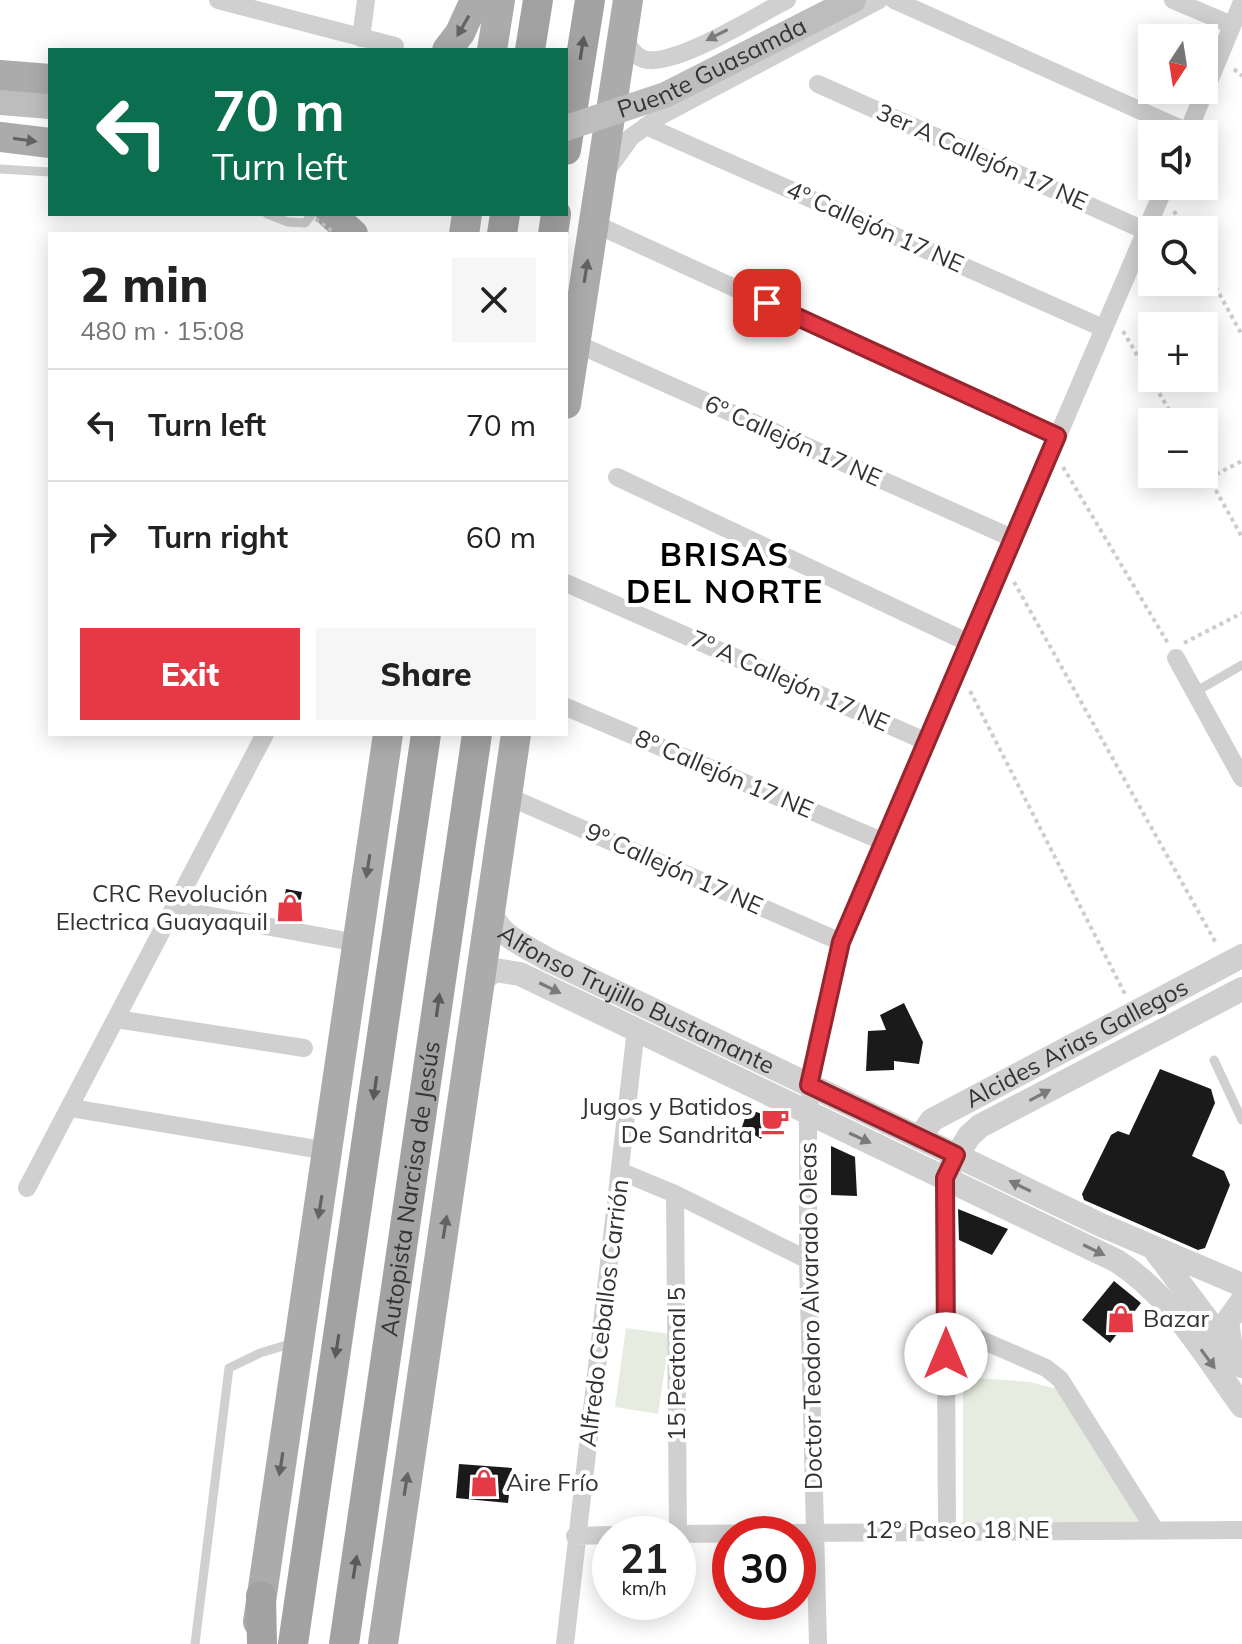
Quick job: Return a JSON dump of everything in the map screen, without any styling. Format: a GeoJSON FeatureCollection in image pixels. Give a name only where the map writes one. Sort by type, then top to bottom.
{"type":"FeatureCollection","features":[{"type":"Feature","properties":{"kind":"highway"},"geometry":{"type":"LineString","coordinates":[[530,48],[538,0]]}},
{"type":"Feature","properties":{"kind":"highway"},"geometry":{"type":"LineString","coordinates":[[568,138],[590,0]]}},
{"type":"Feature","properties":{"kind":"highway","name":"Autopista Narcisa de Jesús"},"geometry":{"type":"LineString","coordinates":[[293,1644],[426,736]]}},
{"type":"Feature","properties":{"kind":"highway","name":"Autopista Narcisa de Jesús"},"geometry":{"type":"LineString","coordinates":[[346,1644],[348,1609],[477,736]]}},
{"type":"Feature","properties":{"kind":"highway"},"geometry":{"type":"LineString","coordinates":[[261,1596],[262,1644]]}},
{"type":"Feature","properties":{"kind":"main road"},"geometry":{"type":"LineString","coordinates":[[449,48],[460,33],[475,0]]}},
{"type":"Feature","properties":{"kind":"main road"},"geometry":{"type":"LineString","coordinates":[[492,48],[500,0]]}},
{"type":"Feature","properties":{"kind":"main road"},"geometry":{"type":"LineString","coordinates":[[568,390],[628,0]]}},
{"type":"Feature","properties":{"kind":"main road","name":"Puente Guasamda"},"geometry":{"type":"LineString","coordinates":[[568,114],[650,88],[824,0]]}},
{"type":"Feature","properties":{"kind":"main road","name":"Puente Guasamda"},"geometry":{"type":"LineString","coordinates":[[568,127],[665,95],[853,0]]}},
{"type":"Feature","properties":{"kind":"main road"},"geometry":{"type":"LineString","coordinates":[[0,75],[48,79]]}},
{"type":"Feature","properties":{"kind":"main road"},"geometry":{"type":"LineString","coordinates":[[0,102],[48,106]]}},
{"type":"Feature","properties":{"kind":"main road"},"geometry":{"type":"LineString","coordinates":[[0,115],[48,119]]}},
{"type":"Feature","properties":{"kind":"main road"},"geometry":{"type":"LineString","coordinates":[[0,137],[48,143]]}},
{"type":"Feature","properties":{"kind":"main road"},"geometry":{"type":"LineString","coordinates":[[333,216],[351,232]]}},
{"type":"Feature","properties":{"kind":"main road"},"geometry":{"type":"LineString","coordinates":[[374,736],[376,814]]}},
{"type":"Feature","properties":{"kind":"main road"},"geometry":{"type":"LineString","coordinates":[[255,1644],[388,736]]}},
{"type":"Feature","properties":{"kind":"main road","name":"Autopista Narcisa de Jesús"},"geometry":{"type":"LineString","coordinates":[[383,1644],[516,736]]}},
{"type":"Feature","properties":{"kind":"street"},"geometry":{"type":"LineString","coordinates":[[218,0],[254,6],[395,46]]}},
{"type":"Feature","properties":{"kind":"street"},"geometry":{"type":"LineString","coordinates":[[361,38],[366,0]]}},
{"type":"Feature","properties":{"kind":"street"},"geometry":{"type":"LineString","coordinates":[[623,35],[636,55],[645,60],[668,59],[787,0]]}},
{"type":"Feature","properties":{"kind":"street"},"geometry":{"type":"LineString","coordinates":[[599,185],[616,153],[646,126],[879,0]]}},
{"type":"Feature","properties":{"kind":"street"},"geometry":{"type":"LineString","coordinates":[[894,0],[1158,120]]}},
{"type":"Feature","properties":{"kind":"street"},"geometry":{"type":"LineString","coordinates":[[1173,0],[1232,25]]}},
{"type":"Feature","properties":{"kind":"street"},"geometry":{"type":"LineString","coordinates":[[1192,120],[1242,2]]}},
{"type":"Feature","properties":{"kind":"street","name":"3er A Callejón 17 NE"},"geometry":{"type":"LineString","coordinates":[[818,84],[1138,227]]}},
{"type":"Feature","properties":{"kind":"street","name":"4º Callejón 17 NE"},"geometry":{"type":"LineString","coordinates":[[646,126],[1107,320]]}},
{"type":"Feature","properties":{"kind":"street"},"geometry":{"type":"LineString","coordinates":[[593,223],[1054,442]]}},
{"type":"Feature","properties":{"kind":"street","name":"Doctor Teodoro Alvarado Oleas"},"geometry":{"type":"LineString","coordinates":[[815,1516],[808,1260],[809,1085],[841,942],[967,642],[1138,249]]}},
{"type":"Feature","properties":{"kind":"street","name":"6º Callejón 17 NE"},"geometry":{"type":"LineString","coordinates":[[575,343],[1012,538]]}},
{"type":"Feature","properties":{"kind":"street"},"geometry":{"type":"LineString","coordinates":[[617,477],[967,642]]}},
{"type":"Feature","properties":{"kind":"street","name":"7º A Callejón 17 NE"},"geometry":{"type":"LineString","coordinates":[[568,584],[925,741]]}},
{"type":"Feature","properties":{"kind":"street"},"geometry":{"type":"LineString","coordinates":[[1176,658],[1242,778]]}},
{"type":"Feature","properties":{"kind":"street","name":"8º Callejón 17 NE"},"geometry":{"type":"LineString","coordinates":[[568,708],[882,841]]}},
{"type":"Feature","properties":{"kind":"street"},"geometry":{"type":"LineString","coordinates":[[27,1188],[264,736]]}},
{"type":"Feature","properties":{"kind":"street","name":"9º Callejón 17 NE"},"geometry":{"type":"LineString","coordinates":[[507,796],[841,942]]}},
{"type":"Feature","properties":{"kind":"street","name":"Alfonso Trujillo Bustamante"},"geometry":{"type":"LineString","coordinates":[[490,907],[492,918],[505,934],[547,959],[1141,1243]]}},
{"type":"Feature","properties":{"kind":"street"},"geometry":{"type":"LineString","coordinates":[[174,909],[357,943]]}},
{"type":"Feature","properties":{"kind":"street","name":"Alcides Arias Gallegos"},"geometry":{"type":"LineString","coordinates":[[919,1138],[932,1120],[1235,960]]}},
{"type":"Feature","properties":{"kind":"street","name":"Alfonso Trujillo Bustamante"},"geometry":{"type":"LineString","coordinates":[[480,981],[495,970],[520,974],[1117,1261],[1150,1286],[1174,1312],[1242,1406]]}},
{"type":"Feature","properties":{"kind":"street","name":"Alcides Arias Gallegos"},"geometry":{"type":"LineString","coordinates":[[945,1178],[956,1155],[980,1126],[1242,989]]}},
{"type":"Feature","properties":{"kind":"street"},"geometry":{"type":"LineString","coordinates":[[116,1019],[304,1048]]}},
{"type":"Feature","properties":{"kind":"street","name":"Alfredo Ceballos Carrión"},"geometry":{"type":"LineString","coordinates":[[565,1644],[575,1536],[622,1172],[636,1029]]}},
{"type":"Feature","properties":{"kind":"street"},"geometry":{"type":"LineString","coordinates":[[71,1108],[328,1151]]}},
{"type":"Feature","properties":{"kind":"street"},"geometry":{"type":"LineString","coordinates":[[622,1172],[675,1194],[808,1260]]}},
{"type":"Feature","properties":{"kind":"street"},"geometry":{"type":"LineString","coordinates":[[945,1178],[947,1530]]}},
{"type":"Feature","properties":{"kind":"street","name":"15 Peatonal 5"},"geometry":{"type":"LineString","coordinates":[[675,1194],[678,1516]]}},
{"type":"Feature","properties":{"kind":"street"},"geometry":{"type":"LineString","coordinates":[[1141,1243],[1242,1285]]}},
{"type":"Feature","properties":{"kind":"street"},"geometry":{"type":"LineString","coordinates":[[1141,1243],[1167,1262],[1241,1363]]}},
{"type":"Feature","properties":{"kind":"street"},"geometry":{"type":"LineString","coordinates":[[1241,1363],[1226,1330],[1229,1314],[1242,1301]]}},
{"type":"Feature","properties":{"kind":"street"},"geometry":{"type":"LineString","coordinates":[[945,1324],[1046,1368],[1060,1379],[1155,1530]]}},
{"type":"Feature","properties":{"kind":"street","name":"12° Paseo 18 NE"},"geometry":{"type":"LineString","coordinates":[[816,1530],[1242,1530]]}},
{"type":"Feature","properties":{"kind":"street"},"geometry":{"type":"LineString","coordinates":[[575,1536],[592,1536]]}},
{"type":"Feature","properties":{"kind":"street","name":"Doctor Teodoro Alvarado Oleas"},"geometry":{"type":"LineString","coordinates":[[816,1568],[818,1644]]}},
{"type":"Feature","properties":{"kind":"lane"},"geometry":{"type":"LineString","coordinates":[[0,170],[48,172]]}},
{"type":"Feature","properties":{"kind":"lane"},"geometry":{"type":"LineString","coordinates":[[272,216],[288,222],[305,223],[309,216]]}},
{"type":"Feature","properties":{"kind":"lane"},"geometry":{"type":"LineString","coordinates":[[1195,692],[1242,665]]}},
{"type":"Feature","properties":{"kind":"lane"},"geometry":{"type":"LineString","coordinates":[[1214,1060],[1242,1120]]}},
{"type":"Feature","properties":{"kind":"lane"},"geometry":{"type":"LineString","coordinates":[[195,1644],[229,1368],[260,1353],[300,1341]]}},
{"type":"Feature","properties":{"kind":"path"},"geometry":{"type":"LineString","coordinates":[[313,216],[333,232]]}},
{"type":"Feature","properties":{"kind":"path"},"geometry":{"type":"LineString","coordinates":[[1218,291],[1242,335]]}},
{"type":"Feature","properties":{"kind":"path"},"geometry":{"type":"LineString","coordinates":[[1107,320],[1167,408]]}},
{"type":"Feature","properties":{"kind":"path"},"geometry":{"type":"LineString","coordinates":[[1054,442],[1172,650],[1242,613]]}},
{"type":"Feature","properties":{"kind":"path"},"geometry":{"type":"LineString","coordinates":[[1218,473],[1242,461]]}},
{"type":"Feature","properties":{"kind":"path"},"geometry":{"type":"LineString","coordinates":[[1215,488],[1242,537]]}},
{"type":"Feature","properties":{"kind":"path"},"geometry":{"type":"LineString","coordinates":[[1001,563],[1235,960]]}},
{"type":"Feature","properties":{"kind":"path"},"geometry":{"type":"LineString","coordinates":[[956,671],[1135,1013]]}},
{"type":"Feature","properties":{"kind":"shaded area"},"geometry":{"type":"Polygon","coordinates":[[[626,1328],[670,1334],[658,1414],[615,1407],[626,1328]]]}},
{"type":"Feature","properties":{"kind":"shaded area"},"geometry":{"type":"Polygon","coordinates":[[[963,1377],[1030,1382],[1057,1389],[1144,1524],[963,1530],[963,1377]]]}},
{"type":"Feature","properties":{"kind":"building","name":"CRC Revolución Electrica Guayaquil"},"geometry":{"type":"Polygon","coordinates":[[[286,889],[302,892],[297,920],[280,917],[286,889]]]}},
{"type":"Feature","properties":{"kind":"building"},"geometry":{"type":"Polygon","coordinates":[[[904,1003],[923,1042],[919,1064],[894,1061],[894,1070],[866,1071],[868,1031],[886,1030],[880,1015],[904,1003]]]}},
{"type":"Feature","properties":{"kind":"building"},"geometry":{"type":"Polygon","coordinates":[[[1160,1069],[1211,1089],[1215,1103],[1192,1156],[1224,1171],[1230,1185],[1205,1248],[1198,1250],[1084,1200],[1082,1194],[1111,1135],[1118,1131],[1129,1135],[1160,1069]]]}},
{"type":"Feature","properties":{"kind":"building"},"geometry":{"type":"Polygon","coordinates":[[[748,1109],[770,1117],[761,1139],[742,1127],[748,1109]]]}},
{"type":"Feature","properties":{"kind":"building"},"geometry":{"type":"Polygon","coordinates":[[[831,1146],[855,1157],[857,1196],[831,1195],[831,1146]]]}},
{"type":"Feature","properties":{"kind":"building"},"geometry":{"type":"Polygon","coordinates":[[[958,1209],[1008,1229],[992,1255],[959,1240],[958,1209]]]}},
{"type":"Feature","properties":{"kind":"building"},"geometry":{"type":"Polygon","coordinates":[[[1114,1281],[1141,1303],[1110,1343],[1082,1320],[1114,1281]]]}},
{"type":"Feature","properties":{"kind":"building","name":"Aire Frío"},"geometry":{"type":"Polygon","coordinates":[[[459,1464],[512,1468],[508,1503],[456,1498],[459,1464]]]}},
{"type":"Feature","properties":{"kind":"place","name":"CRC Revolución Electrica Guayaquil"},"geometry":{"type":"Point","coordinates":[290,908]}},
{"type":"Feature","properties":{"kind":"place","name":"Jugos y Batidos De Sandrita"},"geometry":{"type":"Point","coordinates":[775,1121]}},
{"type":"Feature","properties":{"kind":"place","name":"Bazar"},"geometry":{"type":"Point","coordinates":[1121,1319]}},
{"type":"Feature","properties":{"kind":"place","name":"Aire Frío"},"geometry":{"type":"Point","coordinates":[484,1483]}},
{"type":"Feature","properties":{"kind":"district","name":"BRISAS DEL NORTE"},"geometry":{"type":"Point","coordinates":[725,574]}},
{"type":"Feature","properties":{"kind":"route"},"geometry":{"type":"LineString","coordinates":[[767,303],[1057,436],[841,942],[809,1085],[956,1155],[945,1178],[946,1354]]}}]}
